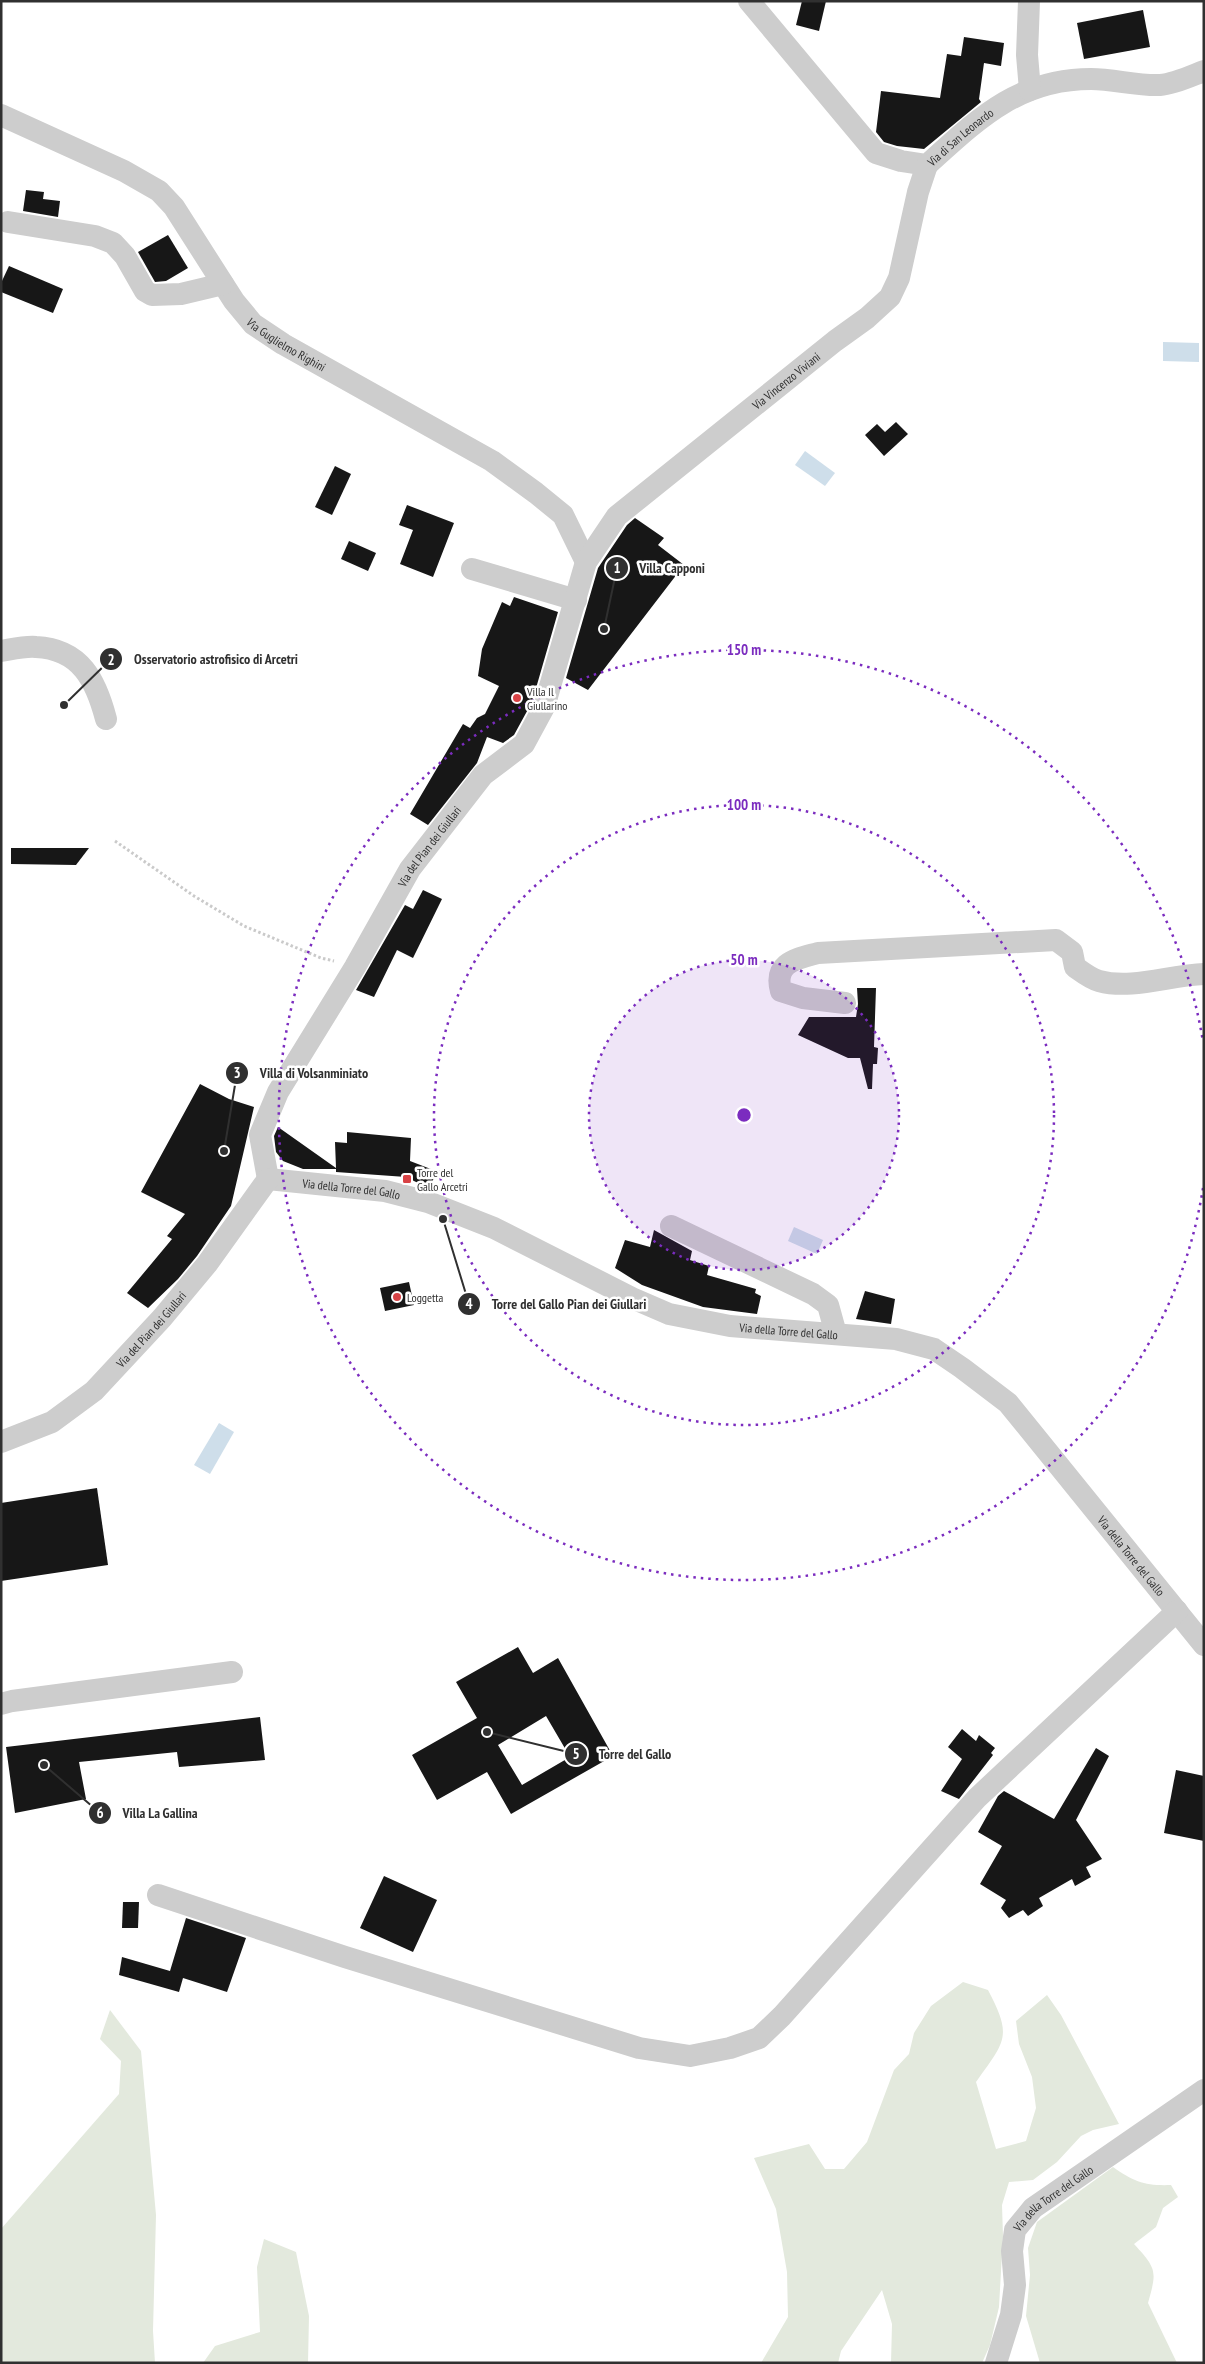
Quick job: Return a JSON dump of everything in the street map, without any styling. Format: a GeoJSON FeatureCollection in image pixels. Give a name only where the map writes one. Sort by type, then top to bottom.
{"type":"FeatureCollection","features":[{"type":"Feature","properties":{"kind":"street","name":"Via di San Leonardo"},"geometry":{"type":"LineString","coordinates":[[749,1],[876,153],[901,161],[927,165],[981,117],[1008,99],[1050,82],[1092,79],[1161,85],[1204,70]]}},
{"type":"Feature","properties":{"kind":"street"},"geometry":{"type":"LineString","coordinates":[[1029,1],[1027,55],[1030,90]]}},
{"type":"Feature","properties":{"kind":"street","name":"Via Guglielmo Righini"},"geometry":{"type":"LineString","coordinates":[[1,115],[124,171],[159,191],[174,207],[234,301],[253,324],[275,339],[492,462],[536,493],[563,516],[586,562]]}},
{"type":"Feature","properties":{"kind":"street","name":"Via Vincenzo Viviani"},"geometry":{"type":"LineString","coordinates":[[586,562],[617,516],[890,297],[899,278],[918,192],[927,165]]}},
{"type":"Feature","properties":{"kind":"street"},"geometry":{"type":"LineString","coordinates":[[8,222],[95,236],[113,243],[126,256],[145,291],[152,295],[181,294],[223,284]]}},
{"type":"Feature","properties":{"kind":"street","name":"Via del Pian dei Giullari"},"geometry":{"type":"LineString","coordinates":[[1,1442],[52,1422],[94,1391],[162,1318],[207,1264],[268,1179],[260,1135],[278,1092],[352,972],[410,870],[483,775],[524,744],[544,707],[586,562]]}},
{"type":"Feature","properties":{"kind":"street"},"geometry":{"type":"LineString","coordinates":[[472,569],[576,600]]}},
{"type":"Feature","properties":{"kind":"street"},"geometry":{"type":"LineString","coordinates":[[1,651],[36,647],[56,650],[75,660],[89,673],[99,692],[106,719]]}},
{"type":"Feature","properties":{"kind":"street"},"geometry":{"type":"LineString","coordinates":[[845,1003],[803,998],[781,991],[779,983],[780,973],[794,959],[818,953],[1056,940],[1072,952],[1075,967],[1097,981],[1123,984],[1183,975],[1204,974]]}},
{"type":"Feature","properties":{"kind":"street","name":"Via della Torre del Gallo"},"geometry":{"type":"LineString","coordinates":[[268,1179],[385,1191],[441,1207],[494,1228],[632,1298],[668,1314],[730,1326],[896,1339],[934,1349],[1008,1404],[1204,1645]]}},
{"type":"Feature","properties":{"kind":"street"},"geometry":{"type":"LineString","coordinates":[[671,1226],[813,1294],[828,1304],[836,1334]]}},
{"type":"Feature","properties":{"kind":"street"},"geometry":{"type":"LineString","coordinates":[[158,1895],[355,1960],[639,2048],[690,2056],[730,2048],[759,2038],[782,2016],[977,1798],[1177,1611]]}},
{"type":"Feature","properties":{"kind":"street"},"geometry":{"type":"LineString","coordinates":[[1,1704],[232,1672]]}},
{"type":"Feature","properties":{"kind":"street","name":"Via della Torre del Gallo"},"geometry":{"type":"LineString","coordinates":[[996,2363],[1011,2315],[1015,2285],[1012,2251],[1015,2230],[1033,2208],[1204,2090]]}},
{"type":"Feature","properties":{"kind":"path"},"geometry":{"type":"LineString","coordinates":[[115,841],[194,896],[244,926],[321,958],[338,962]]}},
{"type":"Feature","properties":{"kind":"shaded area"},"geometry":{"type":"Polygon","coordinates":[[[963,1982],[988,1990],[1001,2018],[1003,2029],[999,2047],[976,2082],[996,2149],[1026,2141],[1036,2108],[1032,2077],[1019,2044],[1016,2021],[1047,1995],[1061,2015],[1119,2124],[1093,2130],[1081,2136],[1057,2162],[1033,2180],[1009,2182],[1002,2205],[1003,2236],[999,2307],[990,2345],[982,2363],[891,2363],[892,2324],[882,2290],[841,2351],[838,2363],[761,2363],[788,2317],[787,2272],[776,2209],[754,2158],[809,2144],[825,2169],[844,2169],[867,2142],[894,2070],[909,2054],[914,2033],[931,2006],[963,1982]]]}},
{"type":"Feature","properties":{"kind":"shaded area"},"geometry":{"type":"Polygon","coordinates":[[[110,2010],[141,2051],[156,2215],[153,2331],[155,2363],[1,2363],[1,2229],[119,2094],[121,2061],[100,2039],[110,2010]]]}},
{"type":"Feature","properties":{"kind":"shaded area"},"geometry":{"type":"Polygon","coordinates":[[[1113,2167],[1140,2182],[1154,2185],[1171,2185],[1178,2197],[1163,2208],[1156,2227],[1134,2244],[1151,2265],[1154,2277],[1148,2303],[1177,2363],[1040,2363],[1026,2316],[1030,2275],[1028,2248],[1037,2222],[1113,2167]]]}},
{"type":"Feature","properties":{"kind":"shaded area"},"geometry":{"type":"Polygon","coordinates":[[[264,2239],[296,2252],[309,2316],[308,2363],[203,2363],[215,2346],[260,2332],[257,2267],[264,2239]]]}},
{"type":"Feature","properties":{"kind":"water"},"geometry":{"type":"Polygon","coordinates":[[[1163,342],[1199,343],[1199,362],[1163,361],[1163,342]]]}},
{"type":"Feature","properties":{"kind":"water"},"geometry":{"type":"Polygon","coordinates":[[[805,451],[835,473],[825,486],[795,465],[805,451]]]}},
{"type":"Feature","properties":{"kind":"water"},"geometry":{"type":"Polygon","coordinates":[[[794,1227],[823,1240],[817,1254],[788,1241],[794,1227]]]}},
{"type":"Feature","properties":{"kind":"water"},"geometry":{"type":"Polygon","coordinates":[[[219,1423],[234,1432],[210,1474],[194,1465],[219,1423]]]}},
{"type":"Feature","properties":{"kind":"building"},"geometry":{"type":"Polygon","coordinates":[[[802,1],[826,1],[819,31],[796,25],[802,1]]]}},
{"type":"Feature","properties":{"kind":"building"},"geometry":{"type":"Polygon","coordinates":[[[1143,10],[1150,47],[1084,59],[1077,23],[1143,10]]]}},
{"type":"Feature","properties":{"kind":"building"},"geometry":{"type":"Polygon","coordinates":[[[964,37],[1004,43],[1001,66],[984,63],[979,99],[981,102],[924,149],[897,146],[884,142],[876,132],[881,91],[940,98],[947,54],[961,56],[964,37]]]}},
{"type":"Feature","properties":{"kind":"building"},"geometry":{"type":"Polygon","coordinates":[[[26,190],[44,192],[43,199],[60,201],[58,217],[23,211],[26,190]]]}},
{"type":"Feature","properties":{"kind":"building"},"geometry":{"type":"Polygon","coordinates":[[[168,235],[188,268],[166,281],[155,282],[138,252],[168,235]]]}},
{"type":"Feature","properties":{"kind":"building"},"geometry":{"type":"Polygon","coordinates":[[[9,266],[63,289],[53,313],[1,292],[1,283],[9,266]]]}},
{"type":"Feature","properties":{"kind":"building"},"geometry":{"type":"Polygon","coordinates":[[[896,422],[908,434],[884,456],[865,435],[877,424],[885,432],[896,422]]]}},
{"type":"Feature","properties":{"kind":"building"},"geometry":{"type":"Polygon","coordinates":[[[335,466],[351,474],[332,515],[315,507],[335,466]]]}},
{"type":"Feature","properties":{"kind":"building"},"geometry":{"type":"Polygon","coordinates":[[[407,505],[454,523],[433,577],[400,564],[413,530],[399,525],[407,505]]]}},
{"type":"Feature","properties":{"kind":"building"},"geometry":{"type":"Polygon","coordinates":[[[635,518],[664,538],[658,545],[684,565],[588,690],[566,678],[598,568],[627,525],[635,518]]]}},
{"type":"Feature","properties":{"kind":"building"},"geometry":{"type":"Polygon","coordinates":[[[349,541],[376,553],[368,571],[341,559],[349,541]]]}},
{"type":"Feature","properties":{"kind":"building"},"geometry":{"type":"Polygon","coordinates":[[[514,597],[558,612],[532,702],[514,735],[503,743],[487,737],[477,763],[428,825],[410,814],[463,724],[470,728],[477,718],[485,714],[499,686],[478,676],[482,649],[502,602],[510,606],[514,597]]]}},
{"type":"Feature","properties":{"kind":"building"},"geometry":{"type":"Polygon","coordinates":[[[11,848],[89,848],[76,865],[11,864],[11,848]]]}},
{"type":"Feature","properties":{"kind":"building"},"geometry":{"type":"Polygon","coordinates":[[[423,890],[442,899],[413,958],[397,950],[374,997],[356,990],[405,905],[413,909],[423,890]]]}},
{"type":"Feature","properties":{"kind":"building"},"geometry":{"type":"Polygon","coordinates":[[[857,988],[876,988],[874,1047],[878,1048],[877,1064],[873,1064],[872,1089],[868,1089],[860,1058],[848,1058],[798,1035],[809,1017],[856,1017],[858,1004],[857,988]]]}},
{"type":"Feature","properties":{"kind":"building"},"geometry":{"type":"Polygon","coordinates":[[[200,1084],[229,1099],[254,1107],[231,1206],[197,1256],[178,1279],[148,1308],[127,1293],[172,1239],[167,1236],[185,1214],[141,1192],[200,1084]]]}},
{"type":"Feature","properties":{"kind":"building"},"geometry":{"type":"Polygon","coordinates":[[[278,1127],[336,1168],[335,1142],[347,1143],[347,1132],[411,1138],[410,1161],[436,1171],[430,1189],[406,1177],[336,1172],[336,1169],[303,1169],[283,1161],[276,1152],[274,1136],[278,1127]]]}},
{"type":"Feature","properties":{"kind":"building"},"geometry":{"type":"Polygon","coordinates":[[[654,1230],[692,1251],[690,1260],[709,1266],[707,1275],[756,1289],[755,1293],[761,1296],[757,1314],[703,1307],[642,1285],[615,1268],[625,1240],[650,1247],[654,1230]]]}},
{"type":"Feature","properties":{"kind":"building","name":"Loggetta"},"geometry":{"type":"Polygon","coordinates":[[[409,1282],[414,1305],[385,1311],[380,1288],[409,1282]]]}},
{"type":"Feature","properties":{"kind":"building"},"geometry":{"type":"Polygon","coordinates":[[[865,1291],[895,1299],[891,1324],[856,1319],[865,1291]]]}},
{"type":"Feature","properties":{"kind":"building"},"geometry":{"type":"Polygon","coordinates":[[[97,1488],[108,1565],[1,1581],[1,1503],[97,1488]]]}},
{"type":"Feature","properties":{"kind":"building"},"geometry":{"type":"Polygon","coordinates":[[[518,1647],[533,1673],[558,1658],[613,1756],[511,1814],[487,1772],[437,1800],[412,1755],[477,1718],[456,1682],[518,1647]],[[546,1716],[498,1745],[522,1785],[570,1757],[546,1716]]]}},
{"type":"Feature","properties":{"kind":"building"},"geometry":{"type":"Polygon","coordinates":[[[260,1717],[265,1760],[179,1767],[177,1752],[79,1762],[86,1799],[15,1813],[6,1747],[260,1717]]]}},
{"type":"Feature","properties":{"kind":"building"},"geometry":{"type":"Polygon","coordinates":[[[962,1729],[976,1741],[979,1735],[995,1748],[991,1753],[993,1755],[959,1799],[941,1791],[962,1759],[948,1747],[962,1729]]]}},
{"type":"Feature","properties":{"kind":"building"},"geometry":{"type":"Polygon","coordinates":[[[1096,1748],[1109,1756],[1076,1820],[1102,1859],[1086,1867],[1091,1877],[1075,1886],[1072,1879],[1039,1898],[1043,1906],[1028,1916],[1023,1910],[1009,1918],[1001,1908],[1006,1900],[980,1884],[1002,1846],[978,1832],[998,1796],[1004,1791],[1054,1819],[1096,1748]]]}},
{"type":"Feature","properties":{"kind":"building"},"geometry":{"type":"Polygon","coordinates":[[[1176,1770],[1204,1776],[1204,1841],[1164,1833],[1176,1770]]]}},
{"type":"Feature","properties":{"kind":"building"},"geometry":{"type":"Polygon","coordinates":[[[384,1876],[437,1900],[413,1952],[360,1928],[384,1876]]]}},
{"type":"Feature","properties":{"kind":"building"},"geometry":{"type":"Polygon","coordinates":[[[123,1902],[139,1902],[138,1928],[122,1928],[123,1902]]]}},
{"type":"Feature","properties":{"kind":"building"},"geometry":{"type":"Polygon","coordinates":[[[186,1918],[246,1938],[227,1992],[183,1978],[179,1992],[119,1975],[122,1957],[170,1971],[186,1918]]]}},
{"type":"Feature","properties":{"kind":"place","name":"Villa Capponi"},"geometry":{"type":"Point","coordinates":[604,629]}},
{"type":"Feature","properties":{"kind":"place","name":"Villa Il Giullarino"},"geometry":{"type":"Point","coordinates":[517,698]}},
{"type":"Feature","properties":{"kind":"place","name":"Osservatorio astrofisico di Arcetri"},"geometry":{"type":"Point","coordinates":[64,705]}},
{"type":"Feature","properties":{"kind":"place","name":"Villa di Volsanminiato"},"geometry":{"type":"Point","coordinates":[224,1151]}},
{"type":"Feature","properties":{"kind":"place","name":"Torre del Gallo Arcetri"},"geometry":{"type":"Point","coordinates":[407,1179]}},
{"type":"Feature","properties":{"kind":"place","name":"Torre del Gallo Pian dei Giullari"},"geometry":{"type":"Point","coordinates":[443,1219]}},
{"type":"Feature","properties":{"kind":"place","name":"Loggetta"},"geometry":{"type":"Point","coordinates":[397,1297]}},
{"type":"Feature","properties":{"kind":"place","name":"Torre del Gallo"},"geometry":{"type":"Point","coordinates":[487,1732]}},
{"type":"Feature","properties":{"kind":"place","name":"Villa La Gallina"},"geometry":{"type":"Point","coordinates":[44,1765]}}]}
